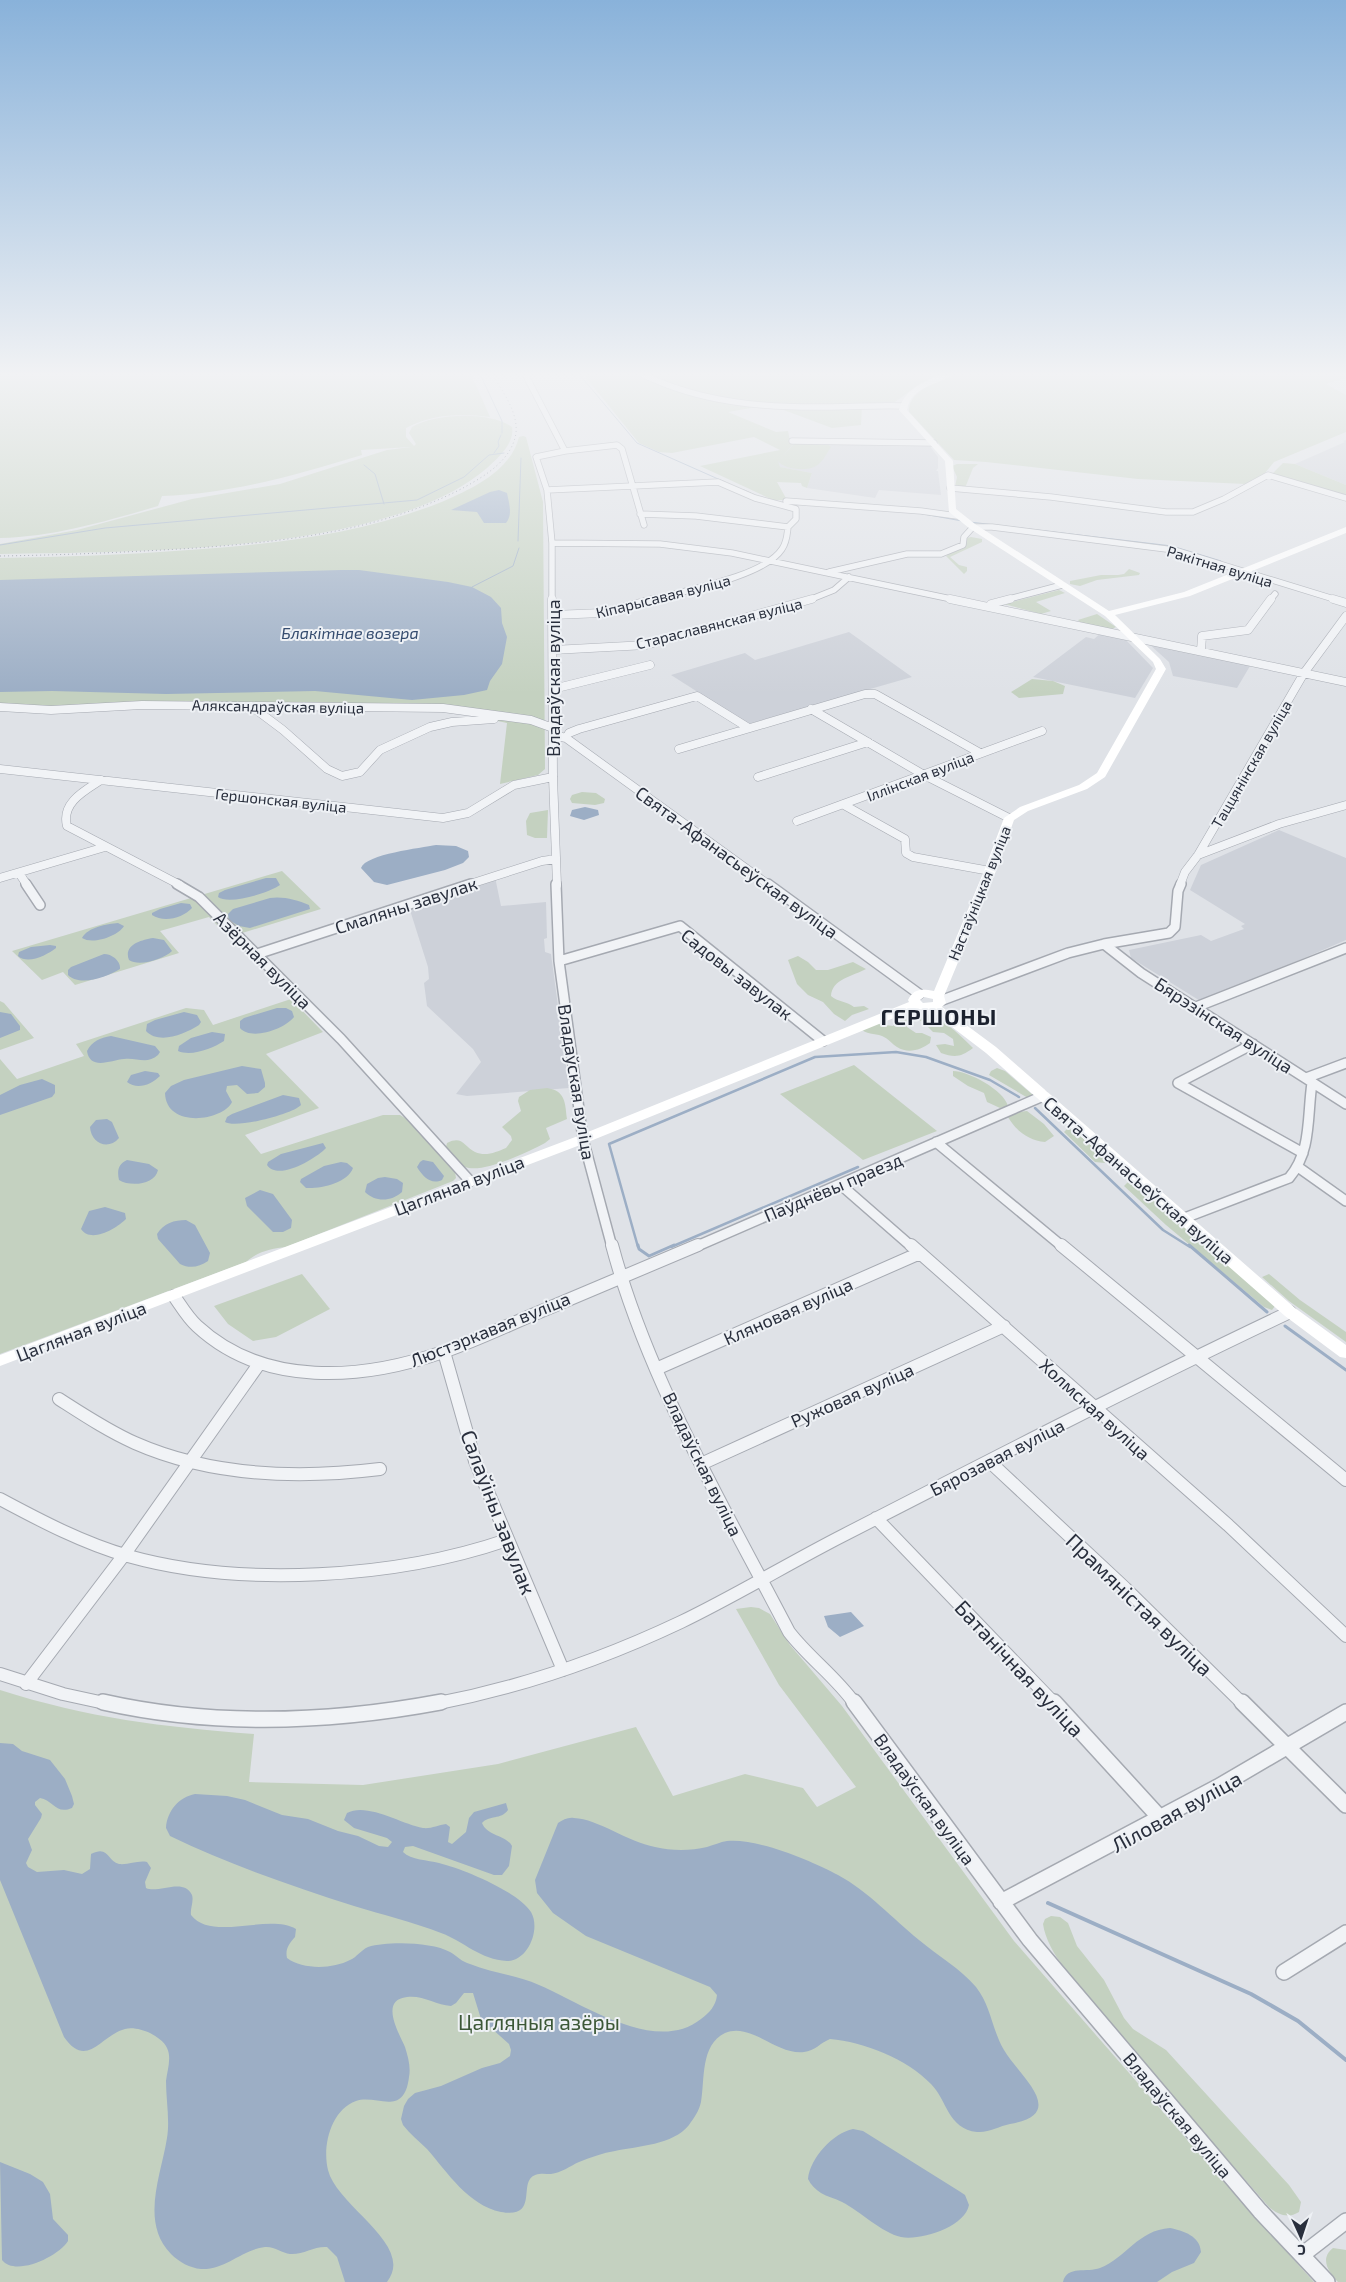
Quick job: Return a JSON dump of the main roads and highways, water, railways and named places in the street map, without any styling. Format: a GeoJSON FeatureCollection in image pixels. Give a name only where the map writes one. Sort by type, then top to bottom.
{"type":"FeatureCollection","features":[{"type":"Feature","properties":{"kind":"water"},"geometry":{"type":"Polygon","coordinates":[[[499,490],[507,493],[509,501],[510,513],[506,523],[484,523],[477,512],[451,510],[490,492],[499,490]]]}},
{"type":"Feature","properties":{"kind":"water","name":"Блакітнае возера"},"geometry":{"type":"Polygon","coordinates":[[[359,570],[448,582],[472,587],[491,597],[501,608],[502,623],[507,637],[502,664],[490,681],[487,690],[464,695],[412,700],[315,691],[166,694],[52,691],[0,692],[0,580],[359,570]]]}},
{"type":"Feature","properties":{"kind":"water"},"geometry":{"type":"Polygon","coordinates":[[[585,807],[598,810],[599,815],[584,820],[570,816],[572,810],[585,807]]]}},
{"type":"Feature","properties":{"kind":"water"},"geometry":{"type":"Polygon","coordinates":[[[436,845],[456,846],[468,851],[469,857],[463,863],[445,870],[387,885],[374,882],[361,868],[365,863],[383,855],[436,845]]]}},
{"type":"Feature","properties":{"kind":"water"},"geometry":{"type":"Polygon","coordinates":[[[266,878],[276,878],[280,885],[240,899],[231,900],[218,897],[219,893],[225,890],[266,878]]]}},
{"type":"Feature","properties":{"kind":"water"},"geometry":{"type":"Polygon","coordinates":[[[270,898],[295,900],[309,905],[310,909],[250,928],[239,926],[229,920],[228,914],[233,909],[270,898]]]}},
{"type":"Feature","properties":{"kind":"water"},"geometry":{"type":"Polygon","coordinates":[[[181,903],[190,904],[192,908],[179,917],[162,919],[152,915],[152,913],[160,909],[181,903]]]}},
{"type":"Feature","properties":{"kind":"water"},"geometry":{"type":"Polygon","coordinates":[[[118,923],[124,926],[111,936],[99,940],[82,938],[93,929],[103,925],[118,923]]]}},
{"type":"Feature","properties":{"kind":"water"},"geometry":{"type":"Polygon","coordinates":[[[153,938],[164,940],[172,951],[163,957],[151,961],[139,963],[129,960],[129,951],[134,944],[153,938]]]}},
{"type":"Feature","properties":{"kind":"water"},"geometry":{"type":"Polygon","coordinates":[[[56,946],[56,948],[37,958],[27,960],[18,956],[19,952],[31,947],[56,946]]]}},
{"type":"Feature","properties":{"kind":"water"},"geometry":{"type":"Polygon","coordinates":[[[104,954],[115,958],[119,963],[120,969],[94,980],[73,979],[68,975],[68,970],[71,967],[104,954]]]}},
{"type":"Feature","properties":{"kind":"water"},"geometry":{"type":"Polygon","coordinates":[[[277,1008],[286,1008],[292,1011],[294,1017],[283,1026],[268,1032],[245,1032],[240,1028],[240,1021],[244,1018],[277,1008]]]}},
{"type":"Feature","properties":{"kind":"water"},"geometry":{"type":"Polygon","coordinates":[[[0,1012],[11,1014],[20,1026],[20,1030],[0,1038],[0,1012]]]}},
{"type":"Feature","properties":{"kind":"water"},"geometry":{"type":"Polygon","coordinates":[[[184,1012],[197,1015],[201,1022],[199,1025],[180,1035],[165,1038],[151,1035],[146,1031],[147,1024],[155,1020],[184,1012]]]}},
{"type":"Feature","properties":{"kind":"water"},"geometry":{"type":"Polygon","coordinates":[[[212,1032],[225,1034],[224,1041],[208,1049],[196,1052],[184,1053],[178,1051],[179,1046],[191,1038],[212,1032]]]}},
{"type":"Feature","properties":{"kind":"water"},"geometry":{"type":"Polygon","coordinates":[[[111,1036],[155,1046],[160,1052],[150,1060],[128,1059],[102,1063],[92,1061],[87,1051],[91,1045],[97,1040],[111,1036]]]}},
{"type":"Feature","properties":{"kind":"water"},"geometry":{"type":"Polygon","coordinates":[[[242,1066],[261,1069],[265,1087],[258,1093],[247,1094],[237,1085],[227,1086],[226,1091],[232,1102],[227,1109],[207,1117],[184,1117],[168,1105],[165,1093],[171,1086],[184,1080],[242,1066]]]}},
{"type":"Feature","properties":{"kind":"water"},"geometry":{"type":"Polygon","coordinates":[[[145,1071],[158,1073],[160,1076],[152,1082],[139,1086],[127,1082],[131,1075],[145,1071]]]}},
{"type":"Feature","properties":{"kind":"water"},"geometry":{"type":"Polygon","coordinates":[[[42,1079],[55,1085],[55,1093],[52,1097],[0,1115],[0,1095],[20,1085],[42,1079]]]}},
{"type":"Feature","properties":{"kind":"water"},"geometry":{"type":"Polygon","coordinates":[[[283,1095],[299,1098],[301,1105],[296,1109],[264,1120],[240,1124],[225,1122],[227,1117],[232,1114],[283,1095]]]}},
{"type":"Feature","properties":{"kind":"water"},"geometry":{"type":"Polygon","coordinates":[[[107,1119],[112,1122],[119,1138],[110,1144],[97,1141],[91,1133],[90,1127],[96,1120],[107,1119]]]}},
{"type":"Feature","properties":{"kind":"water"},"geometry":{"type":"Polygon","coordinates":[[[323,1143],[326,1148],[324,1150],[296,1167],[279,1171],[267,1165],[268,1162],[281,1154],[323,1143]]]}},
{"type":"Feature","properties":{"kind":"water"},"geometry":{"type":"Polygon","coordinates":[[[127,1160],[149,1164],[158,1170],[156,1175],[147,1182],[135,1184],[119,1180],[119,1168],[127,1160]]]}},
{"type":"Feature","properties":{"kind":"water"},"geometry":{"type":"Polygon","coordinates":[[[423,1160],[433,1162],[444,1176],[442,1180],[431,1181],[422,1174],[417,1167],[423,1160]]]}},
{"type":"Feature","properties":{"kind":"water"},"geometry":{"type":"Polygon","coordinates":[[[341,1162],[347,1163],[353,1168],[346,1178],[340,1181],[312,1188],[306,1188],[300,1182],[301,1179],[324,1166],[341,1162]]]}},
{"type":"Feature","properties":{"kind":"water"},"geometry":{"type":"Polygon","coordinates":[[[378,1178],[397,1179],[403,1183],[402,1192],[393,1198],[383,1200],[373,1198],[365,1192],[367,1184],[378,1178]]]}},
{"type":"Feature","properties":{"kind":"water"},"geometry":{"type":"Polygon","coordinates":[[[260,1190],[273,1194],[292,1220],[291,1228],[283,1232],[273,1232],[247,1206],[245,1198],[260,1190]]]}},
{"type":"Feature","properties":{"kind":"water"},"geometry":{"type":"Polygon","coordinates":[[[105,1207],[125,1213],[126,1219],[104,1233],[91,1235],[85,1233],[81,1229],[89,1211],[105,1207]]]}},
{"type":"Feature","properties":{"kind":"water"},"geometry":{"type":"Polygon","coordinates":[[[186,1220],[195,1225],[210,1253],[208,1261],[198,1266],[191,1267],[180,1264],[158,1239],[157,1234],[166,1225],[186,1220]]]}},
{"type":"Feature","properties":{"kind":"water"},"geometry":{"type":"Polygon","coordinates":[[[851,1612],[864,1626],[840,1637],[828,1627],[824,1616],[851,1612]]]}},
{"type":"Feature","properties":{"kind":"water"},"geometry":{"type":"Polygon","coordinates":[[[0,1743],[13,1744],[22,1751],[50,1760],[65,1779],[72,1796],[74,1804],[72,1808],[67,1810],[62,1810],[40,1798],[35,1802],[35,1805],[42,1814],[28,1839],[32,1850],[26,1863],[28,1867],[37,1872],[64,1870],[82,1874],[90,1869],[91,1854],[101,1851],[105,1852],[119,1864],[147,1862],[151,1868],[145,1882],[146,1888],[157,1889],[177,1886],[188,1890],[192,1895],[191,1915],[200,1923],[226,1927],[271,1924],[284,1925],[296,1929],[295,1937],[288,1947],[287,1958],[301,1965],[318,1967],[343,1963],[368,1947],[377,1945],[421,1944],[432,1946],[450,1952],[467,1963],[539,1985],[620,2023],[663,2032],[683,2029],[701,2019],[714,2006],[717,1995],[710,1987],[586,1936],[553,1913],[537,1893],[535,1880],[558,1823],[570,1818],[583,1819],[645,1844],[668,1849],[694,1849],[724,1841],[740,1841],[784,1852],[814,1863],[849,1882],[870,1897],[919,1940],[970,1980],[985,2002],[1004,2050],[1035,2093],[1038,2103],[1036,2112],[1028,2119],[990,2130],[977,2132],[967,2130],[954,2120],[931,2084],[910,2067],[884,2053],[857,2044],[830,2039],[814,2049],[794,2052],[754,2035],[735,2031],[725,2033],[711,2046],[705,2064],[698,2111],[682,2132],[655,2144],[597,2155],[562,2171],[534,2175],[528,2184],[523,2207],[519,2211],[512,2213],[501,2212],[478,2203],[459,2187],[427,2149],[403,2125],[401,2119],[404,2106],[415,2093],[441,2086],[482,2068],[500,2063],[510,2056],[509,2044],[481,2019],[473,1993],[464,1993],[451,2006],[419,1997],[407,1997],[399,1999],[394,2004],[392,2010],[393,2018],[409,2062],[410,2073],[406,2090],[402,2097],[396,2101],[364,2100],[356,2101],[347,2106],[340,2112],[330,2130],[326,2150],[328,2170],[334,2184],[372,2226],[391,2254],[393,2268],[387,2282],[345,2282],[337,2257],[327,2247],[290,2254],[265,2247],[248,2252],[218,2266],[201,2269],[193,2267],[171,2254],[156,2228],[155,2198],[168,2131],[166,2081],[169,2060],[167,2048],[158,2038],[147,2032],[128,2028],[116,2032],[87,2051],[80,2051],[72,2046],[64,2037],[0,1880],[0,1743]]]}},
{"type":"Feature","properties":{"kind":"water"},"geometry":{"type":"Polygon","coordinates":[[[195,1794],[227,1796],[245,1800],[282,1815],[308,1819],[338,1831],[358,1836],[379,1846],[388,1847],[392,1842],[387,1838],[354,1828],[344,1820],[347,1813],[355,1810],[364,1810],[423,1828],[446,1824],[450,1827],[448,1842],[452,1844],[466,1832],[469,1818],[474,1812],[506,1803],[508,1810],[505,1813],[482,1823],[488,1831],[509,1842],[512,1846],[509,1866],[502,1875],[494,1875],[413,1846],[405,1847],[403,1852],[415,1858],[462,1870],[514,1896],[531,1912],[534,1919],[531,1943],[521,1956],[514,1960],[498,1960],[480,1954],[449,1936],[284,1883],[193,1847],[170,1836],[166,1828],[171,1811],[175,1806],[184,1798],[195,1794]]]}},
{"type":"Feature","properties":{"kind":"water"},"geometry":{"type":"Polygon","coordinates":[[[853,2129],[863,2131],[965,2195],[969,2205],[966,2213],[951,2226],[941,2231],[919,2237],[901,2237],[886,2231],[849,2206],[819,2191],[808,2179],[813,2163],[830,2141],[845,2131],[853,2129]]]}},
{"type":"Feature","properties":{"kind":"water"},"geometry":{"type":"Polygon","coordinates":[[[0,2162],[30,2174],[43,2182],[50,2194],[53,2219],[68,2235],[68,2241],[46,2259],[26,2266],[8,2265],[2,2260],[0,2162]]]}},
{"type":"Feature","properties":{"kind":"water"},"geometry":{"type":"Polygon","coordinates":[[[1170,2228],[1190,2235],[1198,2242],[1201,2252],[1194,2263],[1172,2272],[1157,2282],[1063,2282],[1069,2273],[1078,2270],[1100,2268],[1149,2234],[1170,2228]]]}},
{"type":"Feature","properties":{"kind":"waterway"},"geometry":{"type":"LineString","coordinates":[[377,480],[384,503]]}},
{"type":"Feature","properties":{"kind":"waterway"},"geometry":{"type":"LineString","coordinates":[[384,503],[417,500],[457,480]]}},
{"type":"Feature","properties":{"kind":"waterway"},"geometry":{"type":"LineString","coordinates":[[518,541],[520,480]]}},
{"type":"Feature","properties":{"kind":"waterway"},"geometry":{"type":"LineString","coordinates":[[744,490],[759,497]]}},
{"type":"Feature","properties":{"kind":"waterway"},"geometry":{"type":"LineString","coordinates":[[0,545],[105,528],[384,503]]}},
{"type":"Feature","properties":{"kind":"waterway"},"geometry":{"type":"LineString","coordinates":[[918,513],[962,521]]}},
{"type":"Feature","properties":{"kind":"waterway"},"geometry":{"type":"LineString","coordinates":[[970,522],[1172,546],[1221,561]]}},
{"type":"Feature","properties":{"kind":"waterway"},"geometry":{"type":"LineString","coordinates":[[472,587],[513,566],[519,548]]}},
{"type":"Feature","properties":{"kind":"waterway"},"geometry":{"type":"LineString","coordinates":[[638,1247],[609,1144],[815,1057],[896,1052],[926,1057],[990,1080],[1019,1097]]}},
{"type":"Feature","properties":{"kind":"waterway"},"geometry":{"type":"LineString","coordinates":[[1035,1108],[1163,1230],[1190,1247]]}},
{"type":"Feature","properties":{"kind":"waterway"},"geometry":{"type":"LineString","coordinates":[[671,1247],[858,1167]]}},
{"type":"Feature","properties":{"kind":"waterway"},"geometry":{"type":"LineString","coordinates":[[638,1245],[639,1249],[649,1256],[674,1245]]}},
{"type":"Feature","properties":{"kind":"waterway"},"geometry":{"type":"LineString","coordinates":[[1189,1245],[1267,1312]]}},
{"type":"Feature","properties":{"kind":"waterway"},"geometry":{"type":"LineString","coordinates":[[1285,1326],[1346,1370]]}},
{"type":"Feature","properties":{"kind":"waterway"},"geometry":{"type":"LineString","coordinates":[[1048,1903],[1251,1994],[1298,2021],[1346,2060]]}},
{"type":"Feature","properties":{"kind":"railway"},"geometry":{"type":"LineString","coordinates":[[0,556],[196,548],[265,542],[333,532],[399,515],[432,503],[476,480]]}},
{"type":"Feature","properties":{"kind":"district","name":"ГЕРШОНЫ"},"geometry":{"type":"Point","coordinates":[939,1016]}},
{"type":"Feature","properties":{"kind":"park label","name":"Цагляныя азёры"},"geometry":{"type":"Point","coordinates":[539,2021]}}]}
